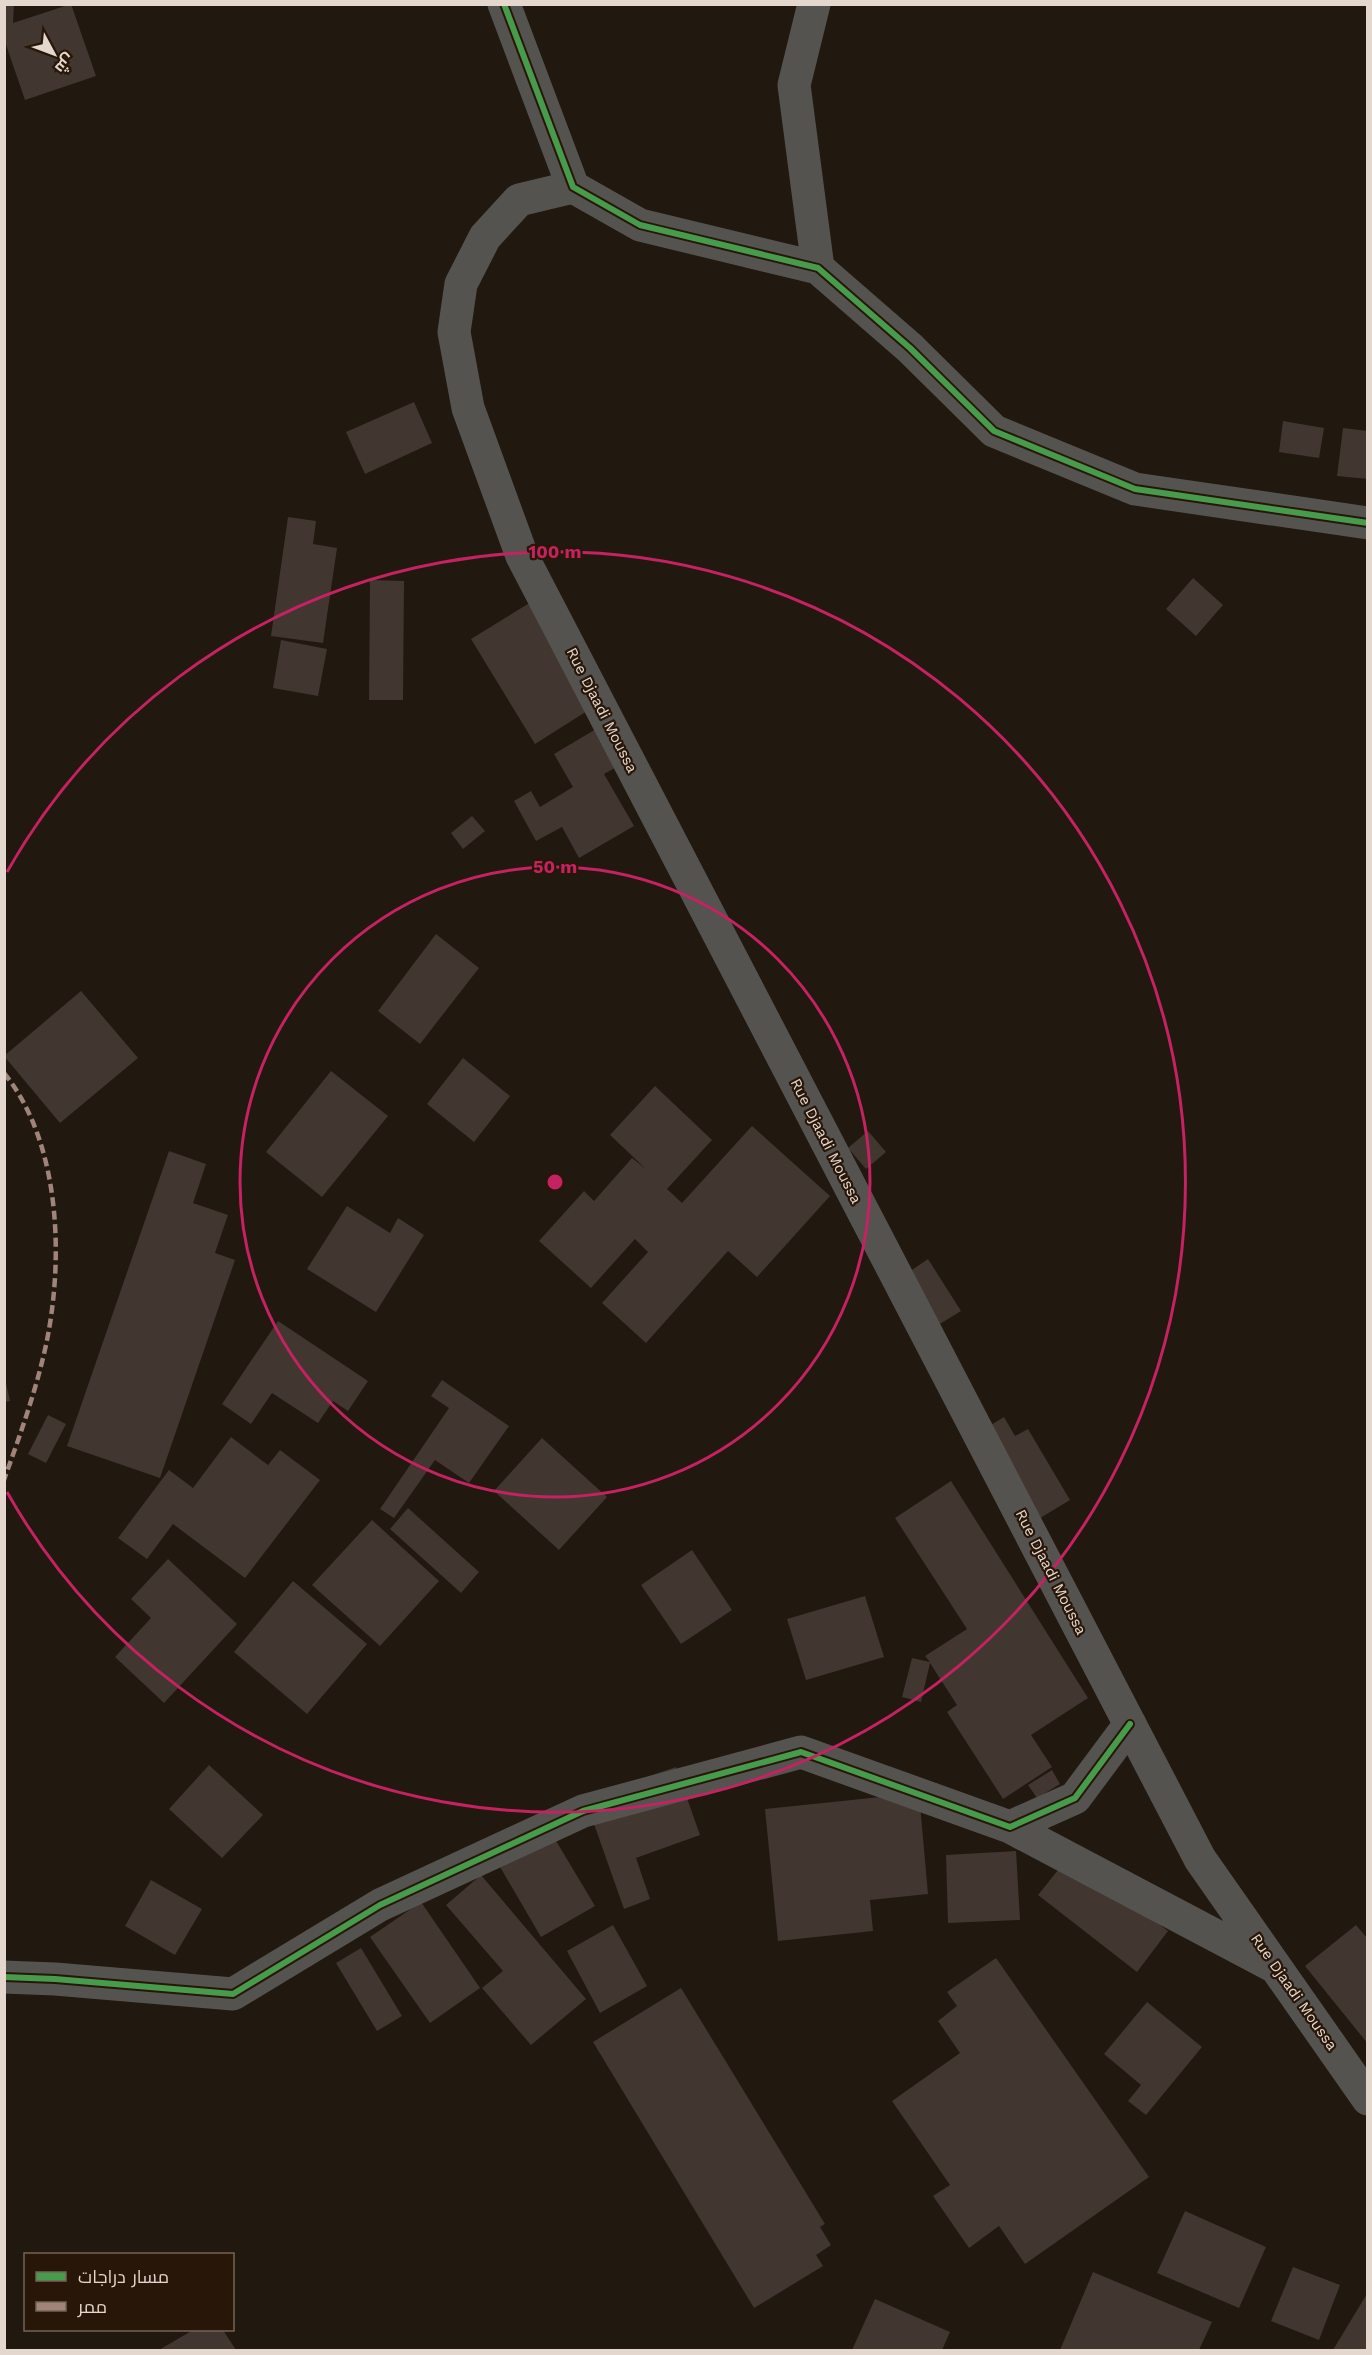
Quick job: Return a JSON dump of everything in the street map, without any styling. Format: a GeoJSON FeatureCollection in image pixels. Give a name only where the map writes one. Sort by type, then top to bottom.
{"type":"FeatureCollection","features":[{"type":"Feature","properties":{"kind":"street"},"geometry":{"type":"LineString","coordinates":[[504,4],[573,187],[640,225],[818,268],[910,348],[994,431],[1135,489],[1368,523]]}},
{"type":"Feature","properties":{"kind":"street"},"geometry":{"type":"LineString","coordinates":[[814,4],[794,85],[818,268]]}},
{"type":"Feature","properties":{"kind":"street","name":"Rue Djaadi Moussa"},"geometry":{"type":"LineString","coordinates":[[573,187],[519,200],[485,237],[461,284],[454,332],[471,418],[522,556],[1200,1859],[1368,2099]]}},
{"type":"Feature","properties":{"kind":"street"},"geometry":{"type":"LineString","coordinates":[[1010,1827],[1075,1798],[1130,1724]]}},
{"type":"Feature","properties":{"kind":"street"},"geometry":{"type":"LineString","coordinates":[[4,1977],[233,1994],[380,1905],[583,1811],[801,1752],[1010,1827],[1278,1969]]}},
{"type":"Feature","properties":{"kind":"building"},"geometry":{"type":"Polygon","coordinates":[[[4,4],[14,4],[13,23],[71,4],[96,76],[25,100],[4,39],[4,4]]]}},
{"type":"Feature","properties":{"kind":"building"},"geometry":{"type":"Polygon","coordinates":[[[414,402],[432,443],[365,474],[346,432],[414,402]]]}},
{"type":"Feature","properties":{"kind":"building"},"geometry":{"type":"Polygon","coordinates":[[[1283,421],[1324,428],[1319,458],[1279,452],[1283,421]]]}},
{"type":"Feature","properties":{"kind":"building"},"geometry":{"type":"Polygon","coordinates":[[[1343,428],[1368,431],[1368,479],[1337,476],[1343,428]]]}},
{"type":"Feature","properties":{"kind":"building"},"geometry":{"type":"Polygon","coordinates":[[[288,517],[316,521],[313,544],[337,548],[323,643],[271,636],[288,517]]]}},
{"type":"Feature","properties":{"kind":"building"},"geometry":{"type":"Polygon","coordinates":[[[1193,578],[1223,605],[1196,636],[1166,609],[1193,578]]]}},
{"type":"Feature","properties":{"kind":"building"},"geometry":{"type":"Polygon","coordinates":[[[370,580],[404,581],[403,700],[369,700],[370,580]]]}},
{"type":"Feature","properties":{"kind":"building"},"geometry":{"type":"Polygon","coordinates":[[[531,602],[595,706],[535,744],[471,639],[531,602]]]}},
{"type":"Feature","properties":{"kind":"building"},"geometry":{"type":"Polygon","coordinates":[[[281,640],[327,649],[318,696],[273,688],[281,640]]]}},
{"type":"Feature","properties":{"kind":"building"},"geometry":{"type":"Polygon","coordinates":[[[601,726],[622,764],[604,774],[634,826],[579,858],[562,827],[536,841],[514,801],[531,791],[540,807],[573,787],[554,754],[601,726]]]}},
{"type":"Feature","properties":{"kind":"building"},"geometry":{"type":"Polygon","coordinates":[[[472,816],[485,831],[463,849],[451,833],[472,816]]]}},
{"type":"Feature","properties":{"kind":"building"},"geometry":{"type":"Polygon","coordinates":[[[436,934],[479,968],[420,1044],[378,1011],[436,934]]]}},
{"type":"Feature","properties":{"kind":"building"},"geometry":{"type":"Polygon","coordinates":[[[81,991],[138,1058],[60,1123],[4,1056],[81,991]]]}},
{"type":"Feature","properties":{"kind":"building"},"geometry":{"type":"Polygon","coordinates":[[[463,1058],[510,1096],[474,1142],[427,1104],[463,1058]]]}},
{"type":"Feature","properties":{"kind":"building"},"geometry":{"type":"Polygon","coordinates":[[[331,1071],[388,1116],[322,1197],[266,1152],[331,1071]]]}},
{"type":"Feature","properties":{"kind":"building"},"geometry":{"type":"Polygon","coordinates":[[[655,1086],[712,1140],[667,1189],[682,1203],[752,1126],[830,1196],[757,1277],[728,1251],[646,1343],[602,1303],[648,1252],[635,1239],[591,1288],[539,1241],[584,1191],[594,1201],[632,1158],[646,1169],[610,1135],[655,1086]]]}},
{"type":"Feature","properties":{"kind":"building"},"geometry":{"type":"Polygon","coordinates":[[[868,1131],[886,1152],[866,1169],[848,1148],[868,1131]]]}},
{"type":"Feature","properties":{"kind":"building"},"geometry":{"type":"Polygon","coordinates":[[[169,1151],[206,1164],[193,1203],[228,1215],[215,1253],[235,1260],[160,1478],[67,1446],[169,1151]]]}},
{"type":"Feature","properties":{"kind":"building"},"geometry":{"type":"Polygon","coordinates":[[[347,1206],[390,1233],[398,1218],[424,1235],[376,1312],[307,1269],[347,1206]]]}},
{"type":"Feature","properties":{"kind":"building"},"geometry":{"type":"Polygon","coordinates":[[[928,1259],[961,1311],[935,1327],[903,1276],[928,1259]]]}},
{"type":"Feature","properties":{"kind":"building"},"geometry":{"type":"Polygon","coordinates":[[[278,1321],[368,1381],[348,1411],[333,1401],[318,1423],[272,1393],[251,1424],[222,1404],[278,1321]]]}},
{"type":"Feature","properties":{"kind":"building"},"geometry":{"type":"Polygon","coordinates":[[[4,1374],[10,1401],[4,1402],[4,1374]]]}},
{"type":"Feature","properties":{"kind":"building"},"geometry":{"type":"Polygon","coordinates":[[[442,1380],[509,1426],[469,1483],[435,1460],[394,1518],[380,1509],[449,1408],[431,1396],[442,1380]]]}},
{"type":"Feature","properties":{"kind":"building"},"geometry":{"type":"Polygon","coordinates":[[[48,1415],[66,1424],[46,1463],[28,1454],[48,1415]]]}},
{"type":"Feature","properties":{"kind":"building"},"geometry":{"type":"Polygon","coordinates":[[[1004,1417],[1015,1436],[1028,1429],[1070,1500],[1032,1523],[978,1433],[1004,1417]]]}},
{"type":"Feature","properties":{"kind":"building"},"geometry":{"type":"Polygon","coordinates":[[[231,1437],[268,1465],[280,1450],[320,1480],[245,1578],[173,1524],[147,1559],[118,1538],[169,1470],[193,1488],[231,1437]]]}},
{"type":"Feature","properties":{"kind":"building"},"geometry":{"type":"Polygon","coordinates":[[[542,1438],[607,1497],[559,1550],[494,1491],[542,1438]]]}},
{"type":"Feature","properties":{"kind":"building"},"geometry":{"type":"Polygon","coordinates":[[[951,1481],[1088,1698],[1031,1735],[1052,1767],[1003,1799],[947,1712],[957,1705],[930,1663],[921,1702],[902,1697],[912,1658],[930,1662],[925,1656],[967,1629],[895,1518],[951,1481]]]}},
{"type":"Feature","properties":{"kind":"building"},"geometry":{"type":"Polygon","coordinates":[[[408,1508],[479,1572],[461,1593],[390,1529],[408,1508]]]}},
{"type":"Feature","properties":{"kind":"building"},"geometry":{"type":"Polygon","coordinates":[[[372,1520],[439,1581],[380,1646],[312,1585],[372,1520]]]}},
{"type":"Feature","properties":{"kind":"building"},"geometry":{"type":"Polygon","coordinates":[[[692,1550],[732,1610],[681,1644],[641,1585],[692,1550]]]}},
{"type":"Feature","properties":{"kind":"building"},"geometry":{"type":"Polygon","coordinates":[[[168,1559],[237,1624],[164,1703],[115,1657],[151,1618],[131,1599],[168,1559]]]}},
{"type":"Feature","properties":{"kind":"building"},"geometry":{"type":"Polygon","coordinates":[[[293,1581],[367,1644],[307,1714],[234,1652],[293,1581]]]}},
{"type":"Feature","properties":{"kind":"building"},"geometry":{"type":"Polygon","coordinates":[[[865,1596],[884,1657],[806,1680],[787,1619],[865,1596]]]}},
{"type":"Feature","properties":{"kind":"building"},"geometry":{"type":"Polygon","coordinates":[[[209,1765],[263,1815],[222,1858],[169,1809],[209,1765]]]}},
{"type":"Feature","properties":{"kind":"building"},"geometry":{"type":"Polygon","coordinates":[[[676,1767],[700,1835],[636,1858],[650,1899],[624,1909],[594,1824],[620,1786],[676,1767]]]}},
{"type":"Feature","properties":{"kind":"building"},"geometry":{"type":"Polygon","coordinates":[[[1052,1770],[1060,1784],[1037,1798],[1028,1785],[1052,1770]]]}},
{"type":"Feature","properties":{"kind":"building"},"geometry":{"type":"Polygon","coordinates":[[[919,1793],[928,1894],[870,1900],[873,1931],[778,1941],[765,1809],[919,1793]]]}},
{"type":"Feature","properties":{"kind":"building"},"geometry":{"type":"Polygon","coordinates":[[[549,1829],[595,1906],[541,1937],[496,1860],[549,1829]]]}},
{"type":"Feature","properties":{"kind":"building"},"geometry":{"type":"Polygon","coordinates":[[[1016,1851],[1020,1920],[948,1923],[946,1855],[1016,1851]]]}},
{"type":"Feature","properties":{"kind":"building"},"geometry":{"type":"Polygon","coordinates":[[[1070,1855],[1168,1931],[1137,1972],[1038,1895],[1070,1855]]]}},
{"type":"Feature","properties":{"kind":"building"},"geometry":{"type":"Polygon","coordinates":[[[481,1875],[586,1999],[531,2045],[482,1988],[503,1971],[446,1905],[481,1875]]]}},
{"type":"Feature","properties":{"kind":"building"},"geometry":{"type":"Polygon","coordinates":[[[151,1880],[202,1909],[175,1955],[125,1926],[151,1880]]]}},
{"type":"Feature","properties":{"kind":"building"},"geometry":{"type":"Polygon","coordinates":[[[421,1902],[480,1988],[430,2023],[370,1937],[421,1902]]]}},
{"type":"Feature","properties":{"kind":"building"},"geometry":{"type":"Polygon","coordinates":[[[613,1925],[647,1986],[600,2013],[567,1951],[613,1925]]]}},
{"type":"Feature","properties":{"kind":"building"},"geometry":{"type":"Polygon","coordinates":[[[1356,1925],[1368,1939],[1368,2044],[1305,1966],[1356,1925]]]}},
{"type":"Feature","properties":{"kind":"building"},"geometry":{"type":"Polygon","coordinates":[[[361,1948],[402,2016],[377,2031],[336,1963],[361,1948]]]}},
{"type":"Feature","properties":{"kind":"building"},"geometry":{"type":"Polygon","coordinates":[[[996,1958],[1149,2177],[1025,2264],[999,2226],[969,2248],[933,2196],[950,2185],[892,2101],[960,2053],[938,2021],[957,2006],[947,1992],[996,1958]]]}},
{"type":"Feature","properties":{"kind":"building"},"geometry":{"type":"Polygon","coordinates":[[[681,1988],[825,2224],[820,2227],[831,2245],[816,2255],[823,2266],[754,2308],[593,2042],[681,1988]]]}},
{"type":"Feature","properties":{"kind":"building"},"geometry":{"type":"Polygon","coordinates":[[[1147,2002],[1202,2047],[1146,2115],[1128,2101],[1141,2085],[1104,2054],[1147,2002]]]}},
{"type":"Feature","properties":{"kind":"building"},"geometry":{"type":"Polygon","coordinates":[[[1185,2211],[1266,2247],[1239,2308],[1157,2273],[1185,2211]]]}},
{"type":"Feature","properties":{"kind":"building"},"geometry":{"type":"Polygon","coordinates":[[[1293,2267],[1340,2285],[1319,2340],[1271,2321],[1293,2267]]]}},
{"type":"Feature","properties":{"kind":"building"},"geometry":{"type":"Polygon","coordinates":[[[1093,2272],[1212,2322],[1199,2350],[1060,2350],[1093,2272]]]}},
{"type":"Feature","properties":{"kind":"building"},"geometry":{"type":"Polygon","coordinates":[[[1368,2292],[1368,2350],[1333,2350],[1368,2292]]]}},
{"type":"Feature","properties":{"kind":"building"},"geometry":{"type":"Polygon","coordinates":[[[875,2299],[950,2332],[942,2350],[852,2350],[875,2299]]]}},
{"type":"Feature","properties":{"kind":"building"},"geometry":{"type":"Polygon","coordinates":[[[191,2331],[224,2331],[236,2350],[159,2350],[191,2331]]]}},
{"type":"Feature","properties":{"kind":"marked path"},"geometry":{"type":"LineString","coordinates":[[4,1073],[23,1101],[37,1133],[47,1167],[56,1240],[52,1312],[46,1345],[33,1396],[4,1480]]}},
{"type":"Feature","properties":{"kind":"cycle path"},"geometry":{"type":"LineString","coordinates":[[504,4],[573,187],[640,225],[818,268],[910,348],[994,431],[1135,489],[1368,523]]}},
{"type":"Feature","properties":{"kind":"cycle path"},"geometry":{"type":"LineString","coordinates":[[4,1977],[233,1994],[380,1905],[583,1811],[801,1752],[1010,1827],[1075,1798],[1130,1724]]}}]}
